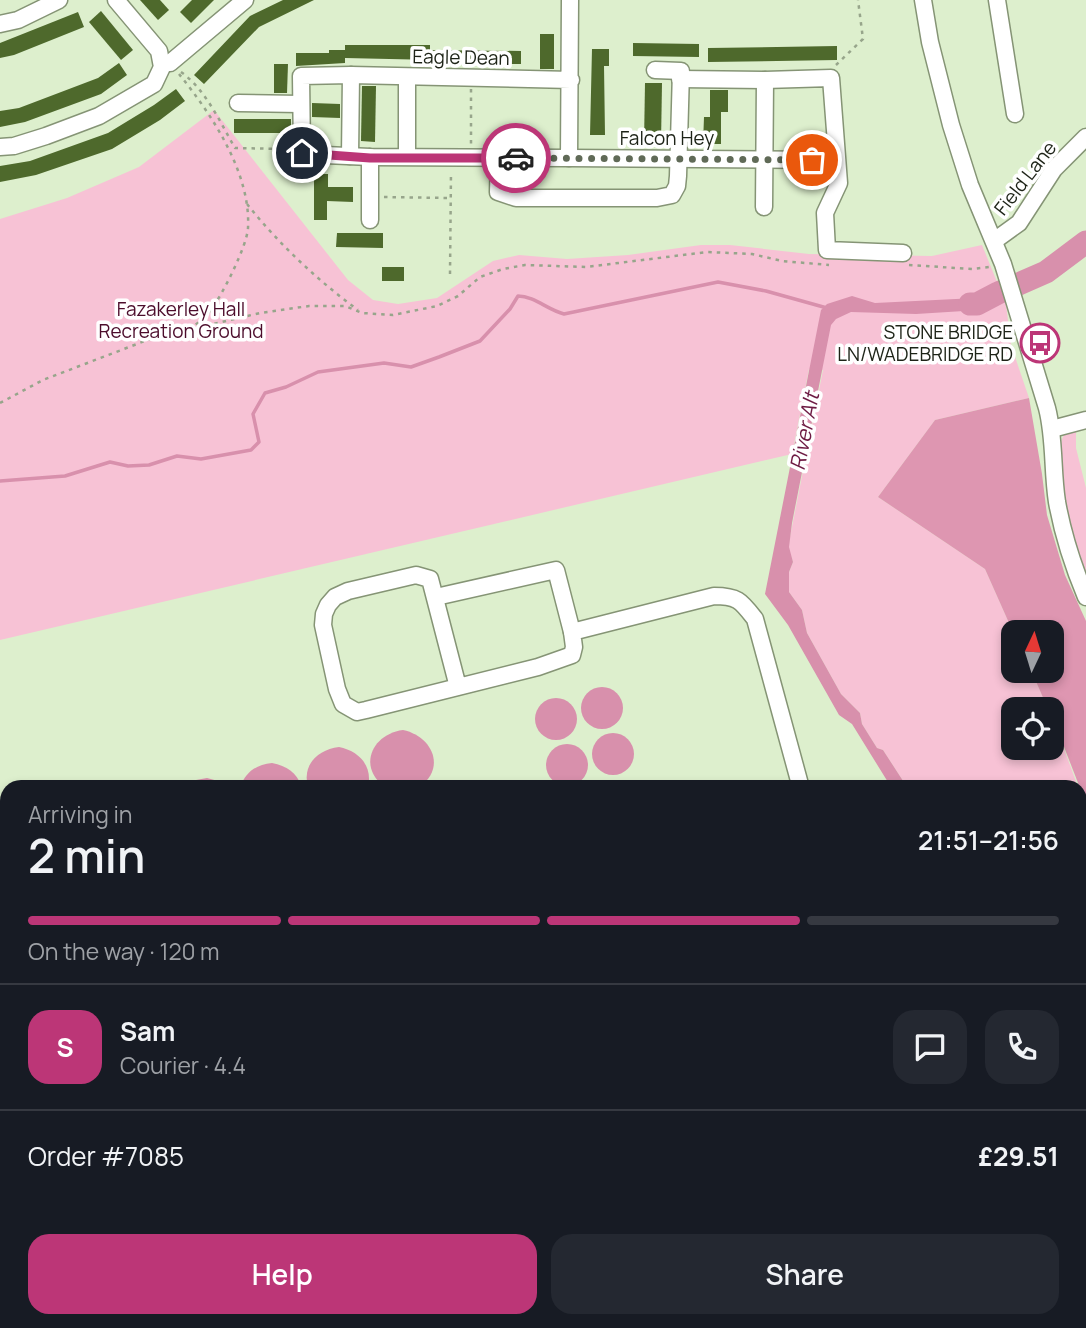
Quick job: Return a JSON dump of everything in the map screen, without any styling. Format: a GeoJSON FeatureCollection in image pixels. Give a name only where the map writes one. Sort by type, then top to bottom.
{"type":"FeatureCollection","features":[{"type":"Feature","properties":{"kind":"street"},"geometry":{"type":"LineString","coordinates":[[0,24],[18,20],[59,0]]}},
{"type":"Feature","properties":{"kind":"street"},"geometry":{"type":"LineString","coordinates":[[116,0],[159,51],[166,65]]}},
{"type":"Feature","properties":{"kind":"street"},"geometry":{"type":"LineString","coordinates":[[0,147],[14,146],[46,136],[99,116],[154,84],[166,65],[245,0]]}},
{"type":"Feature","properties":{"kind":"street"},"geometry":{"type":"LineString","coordinates":[[569,158],[570,0]]}},
{"type":"Feature","properties":{"kind":"street"},"geometry":{"type":"LineString","coordinates":[[923,0],[930,42],[951,125],[970,185],[1003,264],[1026,334],[1052,429],[1057,500],[1067,548],[1086,597]]}},
{"type":"Feature","properties":{"kind":"street"},"geometry":{"type":"LineString","coordinates":[[997,0],[1015,114]]}},
{"type":"Feature","properties":{"kind":"street"},"geometry":{"type":"LineString","coordinates":[[499,159],[498,192],[516,198],[657,198],[671,195],[677,186],[681,71],[656,70]]}},
{"type":"Feature","properties":{"kind":"street"},"geometry":{"type":"LineString","coordinates":[[350,156],[351,75]]}},
{"type":"Feature","properties":{"kind":"street","name":"Eagle Dean"},"geometry":{"type":"LineString","coordinates":[[302,151],[300,76],[571,80]]}},
{"type":"Feature","properties":{"kind":"street"},"geometry":{"type":"LineString","coordinates":[[407,77],[407,156]]}},
{"type":"Feature","properties":{"kind":"street"},"geometry":{"type":"LineString","coordinates":[[680,79],[831,78],[839,183],[825,213],[827,250],[905,259]]}},
{"type":"Feature","properties":{"kind":"street"},"geometry":{"type":"LineString","coordinates":[[764,207],[765,80]]}},
{"type":"Feature","properties":{"kind":"street"},"geometry":{"type":"LineString","coordinates":[[238,103],[300,104]]}},
{"type":"Feature","properties":{"kind":"street","name":"Field Lane"},"geometry":{"type":"LineString","coordinates":[[994,242],[1019,223],[1054,169],[1086,137]]}},
{"type":"Feature","properties":{"kind":"street","name":"Falcon Hey"},"geometry":{"type":"LineString","coordinates":[[302,151],[370,158],[407,156],[499,159],[836,160]]}},
{"type":"Feature","properties":{"kind":"street"},"geometry":{"type":"LineString","coordinates":[[370,158],[370,220]]}},
{"type":"Feature","properties":{"kind":"street"},"geometry":{"type":"LineString","coordinates":[[1052,429],[1086,420]]}},
{"type":"Feature","properties":{"kind":"street"},"geometry":{"type":"LineString","coordinates":[[436,597],[556,570],[572,632],[574,647],[572,655],[566,659],[458,687],[357,712],[343,704],[337,689],[323,625],[324,614],[335,597],[348,591],[416,575],[430,579],[458,687]]}},
{"type":"Feature","properties":{"kind":"street"},"geometry":{"type":"LineString","coordinates":[[572,632],[714,596],[729,596],[740,600],[755,619],[799,780]]}},
{"type":"Feature","properties":{"kind":"path"},"geometry":{"type":"LineString","coordinates":[[831,78],[835,73],[836,62],[863,39],[858,0]]}},
{"type":"Feature","properties":{"kind":"path"},"geometry":{"type":"LineString","coordinates":[[166,65],[188,77],[210,106],[235,148],[302,151]]}},
{"type":"Feature","properties":{"kind":"path"},"geometry":{"type":"LineString","coordinates":[[166,65],[184,80],[216,124],[230,150],[247,204],[248,230],[238,259],[211,310],[190,331]]}},
{"type":"Feature","properties":{"kind":"path"},"geometry":{"type":"LineString","coordinates":[[184,80],[188,77]]}},
{"type":"Feature","properties":{"kind":"path"},"geometry":{"type":"LineString","coordinates":[[470,79],[471,158]]}},
{"type":"Feature","properties":{"kind":"path"},"geometry":{"type":"LineString","coordinates":[[450,274],[451,158]]}},
{"type":"Feature","properties":{"kind":"path"},"geometry":{"type":"LineString","coordinates":[[370,197],[450,198]]}},
{"type":"Feature","properties":{"kind":"path"},"geometry":{"type":"LineString","coordinates":[[247,204],[276,238],[338,295],[362,313]]}},
{"type":"Feature","properties":{"kind":"path"},"geometry":{"type":"LineString","coordinates":[[0,403],[43,380],[150,339],[260,313],[309,306],[345,306],[362,313],[393,315],[437,306],[458,296],[480,277],[503,268],[525,265],[586,267],[707,251],[834,265]]}},
{"type":"Feature","properties":{"kind":"path"},"geometry":{"type":"LineString","coordinates":[[905,259],[972,269],[1003,264]]}},
{"type":"Feature","properties":{"kind":"green space","name":"Fazakerley Hall Recreation Ground"},"geometry":{"type":"Polygon","coordinates":[[[214,110],[348,280],[373,300],[398,304],[437,298],[493,261],[519,255],[567,259],[628,255],[701,245],[730,245],[809,254],[932,256],[982,245],[1006,304],[1011,345],[1029,398],[935,420],[878,497],[985,569],[1008,620],[1001,620],[1001,683],[1037,683],[1043,697],[1001,697],[1001,760],[1064,760],[1064,749],[1075,780],[902,780],[883,750],[877,748],[862,724],[860,713],[841,694],[807,633],[802,610],[789,592],[789,572],[793,562],[788,547],[823,370],[809,369],[792,454],[0,640],[0,219],[67,198],[139,167],[214,110]]]}},
{"type":"Feature","properties":{"kind":"green space"},"geometry":{"type":"Polygon","coordinates":[[[1076,427],[1076,448],[1086,488],[1086,576],[1066,502],[1060,459],[1061,443],[1066,432],[1076,427]]]}},
{"type":"Feature","properties":{"kind":"shaded area"},"geometry":{"type":"Polygon","coordinates":[[[1029,398],[1047,515],[1065,575],[1086,621],[1086,780],[1077,780],[1064,747],[1064,697],[1043,697],[1037,683],[1064,683],[1064,620],[1008,620],[985,569],[878,497],[935,420],[1029,398]]]}},
{"type":"Feature","properties":{"kind":"water"},"geometry":{"type":"Polygon","coordinates":[[[996,288],[1000,299],[980,310],[916,314],[851,312],[836,319],[831,325],[792,523],[789,547],[793,562],[789,572],[789,592],[802,610],[807,633],[841,694],[860,713],[862,724],[877,748],[883,750],[902,780],[887,780],[852,724],[839,715],[788,625],[765,594],[821,310],[827,304],[852,296],[875,303],[976,298],[996,288]]]}},
{"type":"Feature","properties":{"kind":"water"},"geometry":{"type":"Polygon","coordinates":[[[602,687],[617,693],[623,708],[617,723],[602,729],[587,723],[581,708],[587,693],[602,687]]]}},
{"type":"Feature","properties":{"kind":"water"},"geometry":{"type":"Polygon","coordinates":[[[556,698],[571,704],[577,719],[571,734],[556,740],[541,734],[535,719],[541,704],[556,698]]]}},
{"type":"Feature","properties":{"kind":"water"},"geometry":{"type":"Polygon","coordinates":[[[403,730],[413,733],[428,746],[434,762],[427,780],[376,779],[370,761],[372,753],[383,738],[403,730]]]}},
{"type":"Feature","properties":{"kind":"water"},"geometry":{"type":"Polygon","coordinates":[[[613,733],[628,739],[634,754],[628,769],[613,775],[598,769],[592,754],[598,739],[613,733]]]}},
{"type":"Feature","properties":{"kind":"water"},"geometry":{"type":"Polygon","coordinates":[[[559,746],[575,746],[582,750],[588,765],[582,780],[552,780],[548,773],[548,757],[552,750],[559,746]]]}},
{"type":"Feature","properties":{"kind":"water"},"geometry":{"type":"Polygon","coordinates":[[[339,747],[358,756],[366,766],[369,780],[307,780],[309,765],[318,755],[339,747]]]}},
{"type":"Feature","properties":{"kind":"water"},"geometry":{"type":"Polygon","coordinates":[[[272,763],[282,766],[290,770],[298,780],[244,780],[261,765],[272,763]]]}},
{"type":"Feature","properties":{"kind":"building"},"geometry":{"type":"Polygon","coordinates":[[[140,0],[160,0],[169,10],[158,20],[140,0]]]}},
{"type":"Feature","properties":{"kind":"building"},"geometry":{"type":"Polygon","coordinates":[[[192,0],[214,0],[191,23],[180,12],[192,0]]]}},
{"type":"Feature","properties":{"kind":"building"},"geometry":{"type":"Polygon","coordinates":[[[283,0],[314,0],[259,27],[204,84],[194,75],[250,16],[283,0]]]}},
{"type":"Feature","properties":{"kind":"building"},"geometry":{"type":"Polygon","coordinates":[[[101,11],[133,50],[121,60],[89,22],[101,11]]]}},
{"type":"Feature","properties":{"kind":"building"},"geometry":{"type":"Polygon","coordinates":[[[78,12],[84,27],[0,58],[0,43],[78,12]]]}},
{"type":"Feature","properties":{"kind":"building"},"geometry":{"type":"Polygon","coordinates":[[[540,34],[554,34],[554,69],[540,69],[540,34]]]}},
{"type":"Feature","properties":{"kind":"building"},"geometry":{"type":"Polygon","coordinates":[[[633,43],[699,44],[699,57],[633,56],[633,43]]]}},
{"type":"Feature","properties":{"kind":"building"},"geometry":{"type":"Polygon","coordinates":[[[345,45],[430,45],[430,50],[521,51],[521,64],[434,64],[434,60],[345,58],[345,63],[296,66],[296,53],[329,53],[329,50],[345,50],[345,45]]]}},
{"type":"Feature","properties":{"kind":"building"},"geometry":{"type":"Polygon","coordinates":[[[837,46],[837,60],[708,62],[708,48],[837,46]]]}},
{"type":"Feature","properties":{"kind":"building"},"geometry":{"type":"Polygon","coordinates":[[[592,49],[609,49],[609,66],[604,66],[605,135],[590,135],[592,49]]]}},
{"type":"Feature","properties":{"kind":"building"},"geometry":{"type":"Polygon","coordinates":[[[119,63],[127,75],[101,94],[25,122],[0,127],[0,111],[19,108],[98,78],[119,63]]]}},
{"type":"Feature","properties":{"kind":"building"},"geometry":{"type":"Polygon","coordinates":[[[274,64],[288,64],[287,93],[274,93],[274,64]]]}},
{"type":"Feature","properties":{"kind":"building"},"geometry":{"type":"Polygon","coordinates":[[[645,83],[662,83],[661,143],[644,143],[645,83]]]}},
{"type":"Feature","properties":{"kind":"building"},"geometry":{"type":"Polygon","coordinates":[[[362,86],[376,86],[375,142],[361,141],[362,86]]]}},
{"type":"Feature","properties":{"kind":"building"},"geometry":{"type":"Polygon","coordinates":[[[176,89],[185,101],[160,120],[112,149],[36,175],[0,182],[0,166],[30,161],[108,133],[176,89]]]}},
{"type":"Feature","properties":{"kind":"building"},"geometry":{"type":"Polygon","coordinates":[[[710,90],[728,90],[728,112],[721,112],[721,144],[703,144],[704,117],[710,117],[710,90]]]}},
{"type":"Feature","properties":{"kind":"building"},"geometry":{"type":"Polygon","coordinates":[[[312,103],[340,104],[340,118],[312,117],[312,103]]]}},
{"type":"Feature","properties":{"kind":"building"},"geometry":{"type":"Polygon","coordinates":[[[234,119],[291,119],[291,133],[234,133],[234,119]]]}},
{"type":"Feature","properties":{"kind":"building"},"geometry":{"type":"Polygon","coordinates":[[[314,174],[328,174],[328,187],[353,187],[353,202],[327,201],[327,220],[314,220],[314,174]]]}},
{"type":"Feature","properties":{"kind":"building"},"geometry":{"type":"Polygon","coordinates":[[[337,233],[383,233],[383,248],[336,247],[337,233]]]}},
{"type":"Feature","properties":{"kind":"building"},"geometry":{"type":"Polygon","coordinates":[[[382,267],[404,267],[404,281],[382,281],[382,267]]]}},
{"type":"Feature","properties":{"kind":"waterway","name":"River Alt"},"geometry":{"type":"LineString","coordinates":[[970,304],[977,304],[1046,272],[1086,242]]}},
{"type":"Feature","properties":{"kind":"waterway"},"geometry":{"type":"LineString","coordinates":[[0,481],[65,476],[110,462],[128,466],[149,465],[177,456],[201,459],[251,450],[259,442],[253,414],[265,393],[286,387],[318,372],[384,363],[411,367],[439,357],[480,341],[510,309],[518,296],[530,298],[564,314],[718,282],[766,291],[827,308]]}},
{"type":"Feature","properties":{"kind":"way so far"},"geometry":{"type":"LineString","coordinates":[[516,158],[812,160]]}},
{"type":"Feature","properties":{"kind":"place","name":"STONE BRIDGE LN/WADEBRIDGE RD"},"geometry":{"type":"Point","coordinates":[1040,343]}},
{"type":"Feature","properties":{"kind":"route"},"geometry":{"type":"LineString","coordinates":[[302,153],[370,158],[516,158]]}}]}
